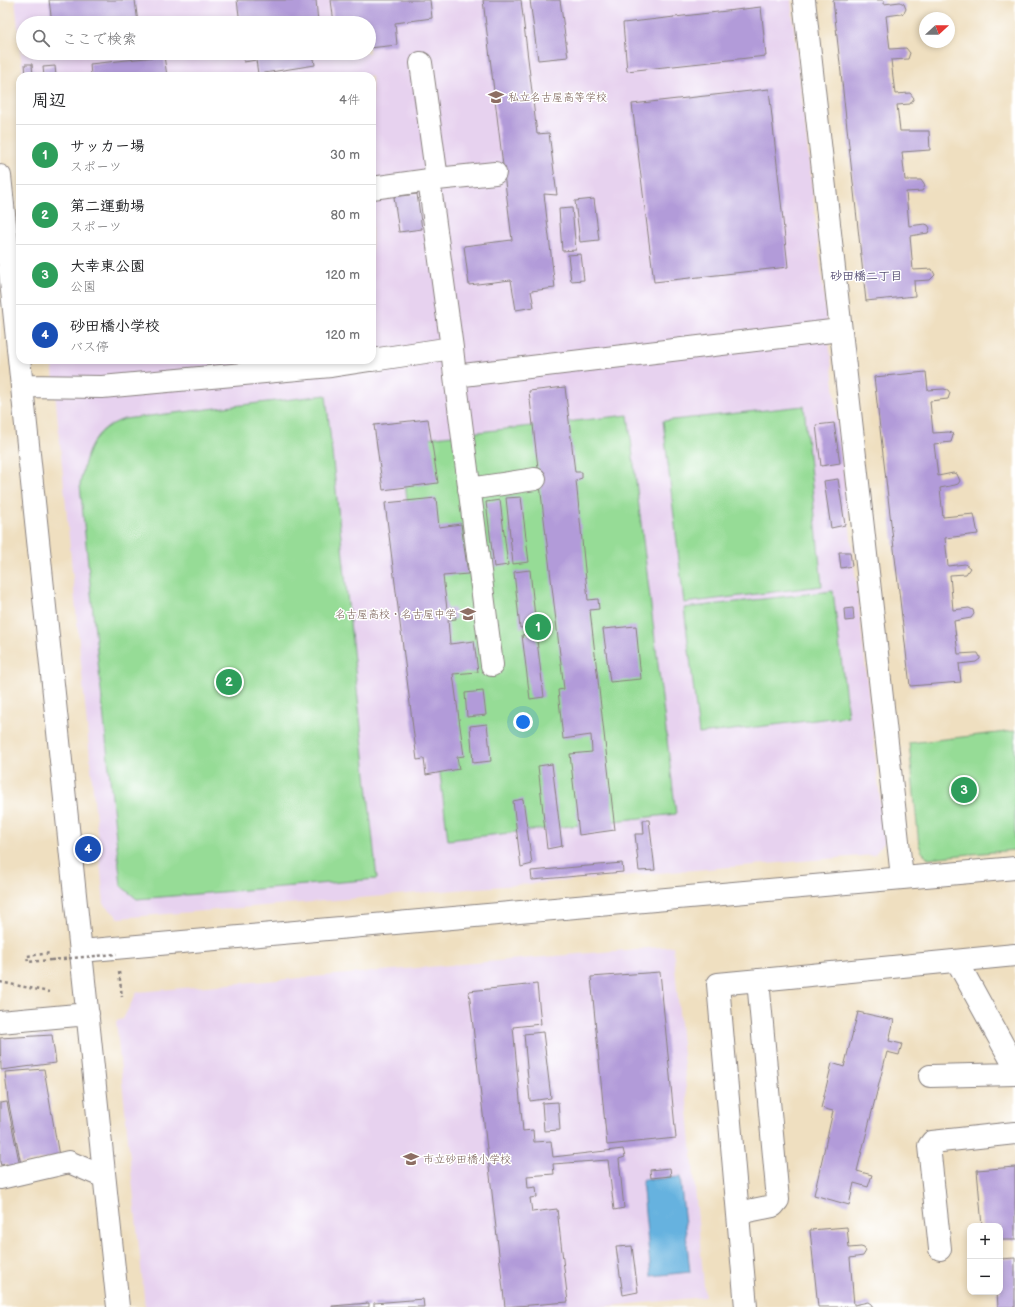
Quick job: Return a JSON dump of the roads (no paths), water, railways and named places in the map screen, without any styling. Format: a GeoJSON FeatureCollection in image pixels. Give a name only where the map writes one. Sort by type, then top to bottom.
{"type":"FeatureCollection","features":[{"type":"Feature","properties":{"kind":"street"},"geometry":{"type":"LineString","coordinates":[[804,0],[902,877]]}},
{"type":"Feature","properties":{"kind":"street"},"geometry":{"type":"LineString","coordinates":[[421,63],[455,376],[492,665]]}},
{"type":"Feature","properties":{"kind":"street"},"geometry":{"type":"LineString","coordinates":[[376,187],[495,174]]}},
{"type":"Feature","properties":{"kind":"street"},"geometry":{"type":"LineString","coordinates":[[0,176],[16,329]]}},
{"type":"Feature","properties":{"kind":"street"},"geometry":{"type":"LineString","coordinates":[[455,376],[840,330]]}},
{"type":"Feature","properties":{"kind":"street"},"geometry":{"type":"LineString","coordinates":[[376,359],[452,348]]}},
{"type":"Feature","properties":{"kind":"street"},"geometry":{"type":"LineString","coordinates":[[20,364],[118,1307]]}},
{"type":"Feature","properties":{"kind":"street"},"geometry":{"type":"LineString","coordinates":[[22,386],[102,387],[310,364]]}},
{"type":"Feature","properties":{"kind":"street"},"geometry":{"type":"LineString","coordinates":[[469,489],[535,480]]}},
{"type":"Feature","properties":{"kind":"street"},"geometry":{"type":"LineString","coordinates":[[81,951],[1015,868]]}},
{"type":"Feature","properties":{"kind":"street"},"geometry":{"type":"LineString","coordinates":[[746,1307],[718,984],[1015,955]]}},
{"type":"Feature","properties":{"kind":"street"},"geometry":{"type":"LineString","coordinates":[[957,961],[1015,1068]]}},
{"type":"Feature","properties":{"kind":"street"},"geometry":{"type":"LineString","coordinates":[[738,1213],[772,1206],[778,1200],[758,980]]}},
{"type":"Feature","properties":{"kind":"street"},"geometry":{"type":"LineString","coordinates":[[0,1022],[88,1014]]}},
{"type":"Feature","properties":{"kind":"street"},"geometry":{"type":"LineString","coordinates":[[930,1076],[1015,1074]]}},
{"type":"Feature","properties":{"kind":"street"},"geometry":{"type":"LineString","coordinates":[[940,1249],[929,1146],[932,1142],[1015,1134]]}},
{"type":"Feature","properties":{"kind":"street"},"geometry":{"type":"LineString","coordinates":[[0,1178],[69,1162],[104,1177]]}},
{"type":"Feature","properties":{"kind":"water"},"geometry":{"type":"Polygon","coordinates":[[[680,1177],[690,1272],[651,1276],[642,1180],[680,1177]]]}},
{"type":"Feature","properties":{"kind":"place","name":"私立名古屋高等学校"},"geometry":{"type":"Point","coordinates":[496,97]}},
{"type":"Feature","properties":{"kind":"place","name":"名古屋高校・名古屋中学"},"geometry":{"type":"Point","coordinates":[468,614]}},
{"type":"Feature","properties":{"kind":"place","name":"サッカー場"},"geometry":{"type":"Point","coordinates":[538,627]}},
{"type":"Feature","properties":{"kind":"place","name":"第二運動場"},"geometry":{"type":"Point","coordinates":[229,682]}},
{"type":"Feature","properties":{"kind":"place","name":"大幸東公園"},"geometry":{"type":"Point","coordinates":[964,790]}},
{"type":"Feature","properties":{"kind":"place","name":"砂田橋小学校"},"geometry":{"type":"Point","coordinates":[88,849]}},
{"type":"Feature","properties":{"kind":"place","name":"市立砂田橋小学校"},"geometry":{"type":"Point","coordinates":[411,1159]}},
{"type":"Feature","properties":{"kind":"district","name":"砂田橋二丁目"},"geometry":{"type":"Point","coordinates":[866,276]}}]}
